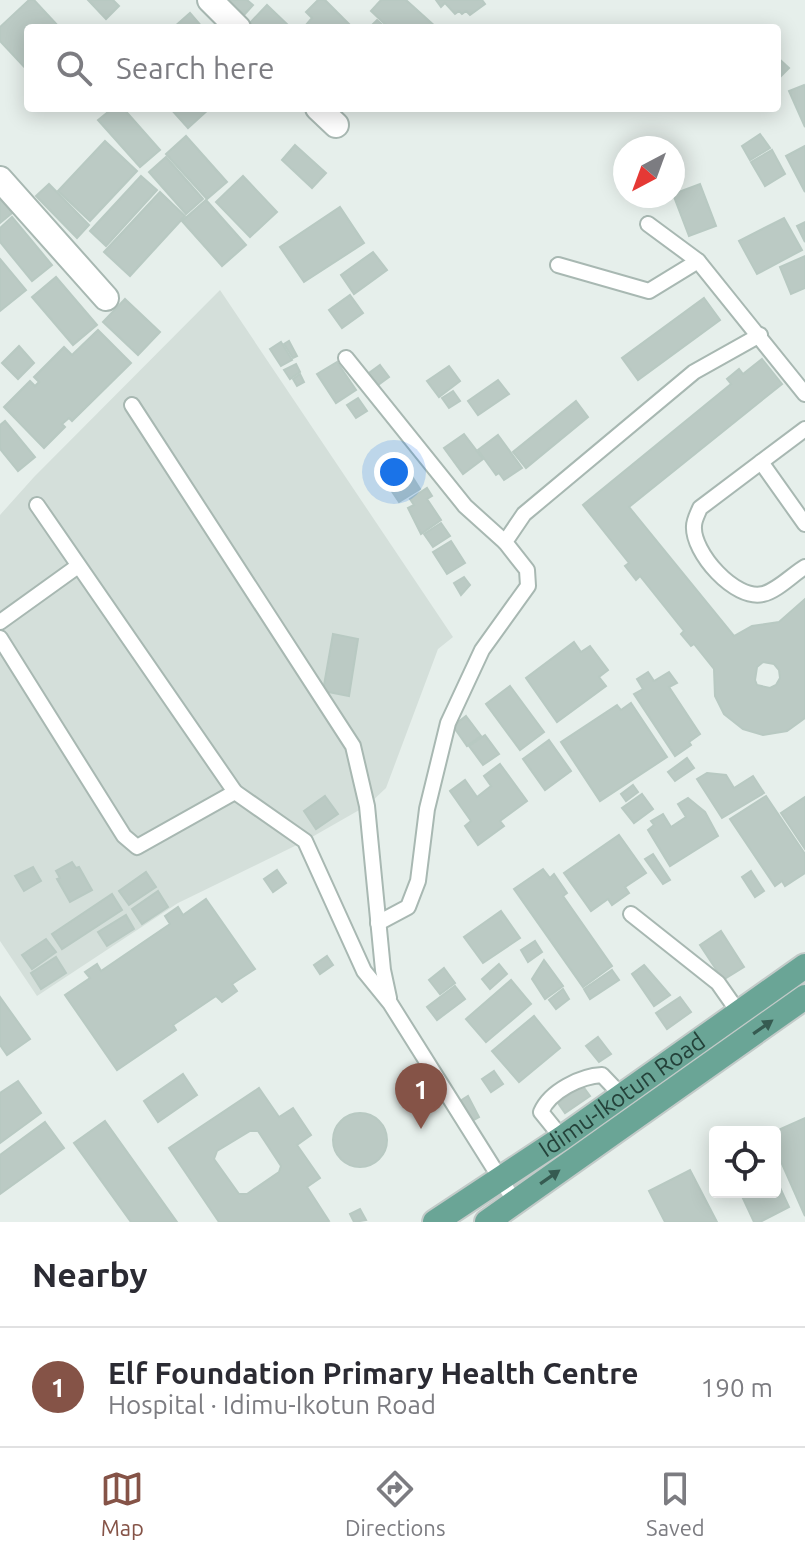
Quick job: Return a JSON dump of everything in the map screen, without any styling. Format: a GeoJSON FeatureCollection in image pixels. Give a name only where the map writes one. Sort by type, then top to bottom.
{"type":"FeatureCollection","features":[{"type":"Feature","properties":{"kind":"main road","name":"Idimu-Ikotun Road"},"geometry":{"type":"LineString","coordinates":[[435,1222],[562,1138],[805,966]]}},
{"type":"Feature","properties":{"kind":"main road"},"geometry":{"type":"LineString","coordinates":[[487,1222],[805,997]]}},
{"type":"Feature","properties":{"kind":"street"},"geometry":{"type":"LineString","coordinates":[[210,0],[234,24]]}},
{"type":"Feature","properties":{"kind":"street"},"geometry":{"type":"LineString","coordinates":[[322,112],[336,125]]}},
{"type":"Feature","properties":{"kind":"street"},"geometry":{"type":"LineString","coordinates":[[0,179],[106,298]]}},
{"type":"Feature","properties":{"kind":"lane"},"geometry":{"type":"LineString","coordinates":[[648,224],[698,261],[805,394]]}},
{"type":"Feature","properties":{"kind":"lane"},"geometry":{"type":"LineString","coordinates":[[558,265],[649,291],[698,261]]}},
{"type":"Feature","properties":{"kind":"lane"},"geometry":{"type":"LineString","coordinates":[[505,542],[524,514],[694,372],[760,335]]}},
{"type":"Feature","properties":{"kind":"lane"},"geometry":{"type":"LineString","coordinates":[[346,358],[465,506],[505,542],[527,570],[528,586],[482,650],[448,723],[427,809],[418,881],[408,907],[378,923]]}},
{"type":"Feature","properties":{"kind":"lane"},"geometry":{"type":"LineString","coordinates":[[132,405],[353,746],[367,806],[383,970],[390,1003]]}},
{"type":"Feature","properties":{"kind":"lane"},"geometry":{"type":"LineString","coordinates":[[805,429],[700,508],[694,526],[697,540],[711,564],[730,586],[746,594],[765,594],[805,567]]}},
{"type":"Feature","properties":{"kind":"lane"},"geometry":{"type":"LineString","coordinates":[[761,462],[805,524]]}},
{"type":"Feature","properties":{"kind":"lane"},"geometry":{"type":"LineString","coordinates":[[37,505],[235,792],[305,841],[364,971],[390,1003],[515,1202]]}},
{"type":"Feature","properties":{"kind":"lane"},"geometry":{"type":"LineString","coordinates":[[0,622],[78,566]]}},
{"type":"Feature","properties":{"kind":"lane"},"geometry":{"type":"LineString","coordinates":[[0,638],[124,836],[137,847],[235,792]]}},
{"type":"Feature","properties":{"kind":"lane"},"geometry":{"type":"LineString","coordinates":[[631,914],[718,983],[739,1013]]}},
{"type":"Feature","properties":{"kind":"lane"},"geometry":{"type":"LineString","coordinates":[[562,1138],[541,1112],[544,1105],[560,1091],[586,1075],[602,1075],[622,1096]]}},
{"type":"Feature","properties":{"kind":"shaded area"},"geometry":{"type":"Polygon","coordinates":[[[220,290],[453,637],[438,649],[386,788],[368,805],[305,841],[178,903],[37,996],[0,941],[0,515],[220,290]]]}},
{"type":"Feature","properties":{"kind":"building"},"geometry":{"type":"Polygon","coordinates":[[[29,0],[34,0],[56,24],[24,24],[24,67],[0,41],[0,27],[29,0]]]}},
{"type":"Feature","properties":{"kind":"building"},"geometry":{"type":"Polygon","coordinates":[[[88,0],[113,0],[119,6],[106,19],[88,0]]]}},
{"type":"Feature","properties":{"kind":"building"},"geometry":{"type":"Polygon","coordinates":[[[231,0],[247,0],[253,5],[244,15],[231,0]]]}},
{"type":"Feature","properties":{"kind":"building"},"geometry":{"type":"Polygon","coordinates":[[[318,0],[325,0],[349,24],[307,24],[312,18],[306,12],[318,0]]]}},
{"type":"Feature","properties":{"kind":"building"},"geometry":{"type":"Polygon","coordinates":[[[381,0],[406,0],[433,24],[385,24],[371,11],[381,0]]]}},
{"type":"Feature","properties":{"kind":"building"},"geometry":{"type":"Polygon","coordinates":[[[436,0],[482,0],[485,4],[470,15],[466,11],[455,14],[445,3],[441,7],[436,0]]]}},
{"type":"Feature","properties":{"kind":"building"},"geometry":{"type":"Polygon","coordinates":[[[267,5],[287,24],[249,24],[267,5]]]}},
{"type":"Feature","properties":{"kind":"building"},"geometry":{"type":"Polygon","coordinates":[[[190,13],[200,24],[178,24],[190,13]]]}},
{"type":"Feature","properties":{"kind":"building"},"geometry":{"type":"Polygon","coordinates":[[[781,61],[789,68],[781,76],[781,61]]]}},
{"type":"Feature","properties":{"kind":"building"},"geometry":{"type":"Polygon","coordinates":[[[804,85],[805,88],[805,127],[789,91],[804,85]]]}},
{"type":"Feature","properties":{"kind":"building"},"geometry":{"type":"Polygon","coordinates":[[[108,112],[127,112],[160,150],[140,167],[98,120],[108,112]]]}},
{"type":"Feature","properties":{"kind":"building"},"geometry":{"type":"Polygon","coordinates":[[[174,112],[206,112],[188,128],[174,112]]]}},
{"type":"Feature","properties":{"kind":"building"},"geometry":{"type":"Polygon","coordinates":[[[760,134],[770,148],[750,160],[742,146],[760,134]]]}},
{"type":"Feature","properties":{"kind":"building"},"geometry":{"type":"Polygon","coordinates":[[[186,136],[227,182],[207,199],[166,154],[186,136]]]}},
{"type":"Feature","properties":{"kind":"building"},"geometry":{"type":"Polygon","coordinates":[[[105,141],[137,171],[90,221],[58,191],[105,141]]]}},
{"type":"Feature","properties":{"kind":"building"},"geometry":{"type":"Polygon","coordinates":[[[295,145],[326,173],[312,188],[282,160],[295,145]]]}},
{"type":"Feature","properties":{"kind":"building"},"geometry":{"type":"Polygon","coordinates":[[[805,146],[805,192],[786,156],[805,146]]]}},
{"type":"Feature","properties":{"kind":"building"},"geometry":{"type":"Polygon","coordinates":[[[772,150],[785,174],[765,186],[751,162],[772,150]]]}},
{"type":"Feature","properties":{"kind":"building"},"geometry":{"type":"Polygon","coordinates":[[[166,157],[203,199],[186,214],[149,172],[166,157]]]}},
{"type":"Feature","properties":{"kind":"building"},"geometry":{"type":"Polygon","coordinates":[[[141,176],[157,190],[106,246],[90,231],[141,176]]]}},
{"type":"Feature","properties":{"kind":"building"},"geometry":{"type":"Polygon","coordinates":[[[243,176],[277,212],[250,237],[216,202],[243,176]]]}},
{"type":"Feature","properties":{"kind":"building"},"geometry":{"type":"Polygon","coordinates":[[[49,184],[89,225],[77,238],[36,196],[49,184]]]}},
{"type":"Feature","properties":{"kind":"building"},"geometry":{"type":"Polygon","coordinates":[[[700,184],[716,226],[689,236],[678,208],[685,208],[685,190],[700,184]]]}},
{"type":"Feature","properties":{"kind":"building"},"geometry":{"type":"Polygon","coordinates":[[[160,192],[185,216],[130,276],[104,252],[160,192]]]}},
{"type":"Feature","properties":{"kind":"building"},"geometry":{"type":"Polygon","coordinates":[[[0,198],[12,213],[0,223],[0,198]]]}},
{"type":"Feature","properties":{"kind":"building"},"geometry":{"type":"Polygon","coordinates":[[[206,200],[246,245],[222,266],[182,221],[206,200]]]}},
{"type":"Feature","properties":{"kind":"building"},"geometry":{"type":"Polygon","coordinates":[[[340,207],[364,243],[304,282],[280,247],[340,207]]]}},
{"type":"Feature","properties":{"kind":"building"},"geometry":{"type":"Polygon","coordinates":[[[12,217],[52,265],[32,281],[0,242],[0,228],[12,217]]]}},
{"type":"Feature","properties":{"kind":"building"},"geometry":{"type":"Polygon","coordinates":[[[784,218],[802,250],[757,274],[739,241],[784,218]]]}},
{"type":"Feature","properties":{"kind":"building"},"geometry":{"type":"Polygon","coordinates":[[[805,222],[805,242],[797,226],[805,222]]]}},
{"type":"Feature","properties":{"kind":"building"},"geometry":{"type":"Polygon","coordinates":[[[373,252],[387,270],[354,294],[341,275],[373,252]]]}},
{"type":"Feature","properties":{"kind":"building"},"geometry":{"type":"Polygon","coordinates":[[[805,256],[805,288],[791,294],[780,267],[805,256]]]}},
{"type":"Feature","properties":{"kind":"building"},"geometry":{"type":"Polygon","coordinates":[[[0,259],[26,290],[0,311],[0,259]]]}},
{"type":"Feature","properties":{"kind":"building"},"geometry":{"type":"Polygon","coordinates":[[[56,277],[97,325],[73,345],[32,297],[56,277]]]}},
{"type":"Feature","properties":{"kind":"building"},"geometry":{"type":"Polygon","coordinates":[[[350,295],[363,313],[342,328],[329,310],[350,295]]]}},
{"type":"Feature","properties":{"kind":"building"},"geometry":{"type":"Polygon","coordinates":[[[704,298],[720,320],[638,380],[622,358],[704,298]]]}},
{"type":"Feature","properties":{"kind":"building"},"geometry":{"type":"Polygon","coordinates":[[[125,299],[160,332],[138,355],[103,322],[125,299]]]}},
{"type":"Feature","properties":{"kind":"building"},"geometry":{"type":"Polygon","coordinates":[[[98,330],[131,363],[72,421],[69,418],[62,424],[65,427],[44,448],[4,407],[30,381],[35,386],[39,382],[34,377],[64,347],[72,355],[98,330]]]}},
{"type":"Feature","properties":{"kind":"building"},"geometry":{"type":"Polygon","coordinates":[[[289,341],[297,356],[293,358],[284,344],[289,341]]]}},
{"type":"Feature","properties":{"kind":"building"},"geometry":{"type":"Polygon","coordinates":[[[281,342],[292,360],[281,366],[270,349],[281,342]]]}},
{"type":"Feature","properties":{"kind":"building"},"geometry":{"type":"Polygon","coordinates":[[[19,346],[34,363],[18,379],[2,363],[19,346]]]}},
{"type":"Feature","properties":{"kind":"building"},"geometry":{"type":"Polygon","coordinates":[[[762,359],[782,384],[629,507],[734,636],[752,626],[779,622],[805,599],[805,718],[787,731],[763,735],[743,729],[724,714],[715,696],[714,669],[694,644],[691,646],[681,634],[684,631],[640,576],[636,580],[625,566],[629,563],[583,505],[731,384],[727,379],[739,369],[743,374],[762,359]],[[763,662],[757,667],[757,685],[770,688],[776,685],[780,678],[774,664],[763,662]]]}},
{"type":"Feature","properties":{"kind":"building"},"geometry":{"type":"Polygon","coordinates":[[[337,362],[356,390],[336,403],[317,374],[337,362]]]}},
{"type":"Feature","properties":{"kind":"building"},"geometry":{"type":"Polygon","coordinates":[[[296,364],[300,372],[290,379],[284,370],[296,364]]]}},
{"type":"Feature","properties":{"kind":"building"},"geometry":{"type":"Polygon","coordinates":[[[380,365],[389,377],[378,385],[369,373],[380,365]]]}},
{"type":"Feature","properties":{"kind":"building"},"geometry":{"type":"Polygon","coordinates":[[[449,366],[460,381],[439,397],[427,381],[449,366]]]}},
{"type":"Feature","properties":{"kind":"building"},"geometry":{"type":"Polygon","coordinates":[[[300,374],[304,382],[297,386],[293,379],[300,374]]]}},
{"type":"Feature","properties":{"kind":"building"},"geometry":{"type":"Polygon","coordinates":[[[498,380],[509,394],[478,415],[468,401],[498,380]]]}},
{"type":"Feature","properties":{"kind":"building"},"geometry":{"type":"Polygon","coordinates":[[[453,391],[460,401],[449,408],[442,398],[453,391]]]}},
{"type":"Feature","properties":{"kind":"building"},"geometry":{"type":"Polygon","coordinates":[[[358,398],[367,411],[356,418],[347,405],[358,398]]]}},
{"type":"Feature","properties":{"kind":"building"},"geometry":{"type":"Polygon","coordinates":[[[576,401],[588,417],[526,468],[513,452],[576,401]]]}},
{"type":"Feature","properties":{"kind":"building"},"geometry":{"type":"Polygon","coordinates":[[[5,421],[35,457],[18,471],[0,449],[0,425],[5,421]]]}},
{"type":"Feature","properties":{"kind":"building"},"geometry":{"type":"Polygon","coordinates":[[[464,434],[483,459],[463,474],[444,448],[464,434]]]}},
{"type":"Feature","properties":{"kind":"building"},"geometry":{"type":"Polygon","coordinates":[[[498,435],[522,468],[504,480],[499,473],[496,475],[478,450],[498,435]]]}},
{"type":"Feature","properties":{"kind":"building"},"geometry":{"type":"Polygon","coordinates":[[[408,470],[420,489],[399,502],[387,484],[408,470]]]}},
{"type":"Feature","properties":{"kind":"building"},"geometry":{"type":"Polygon","coordinates":[[[427,488],[432,496],[427,499],[441,520],[421,534],[408,508],[414,505],[410,499],[427,488]]]}},
{"type":"Feature","properties":{"kind":"building"},"geometry":{"type":"Polygon","coordinates":[[[441,523],[450,536],[433,547],[424,534],[441,523]]]}},
{"type":"Feature","properties":{"kind":"building"},"geometry":{"type":"Polygon","coordinates":[[[451,541],[465,563],[447,574],[433,552],[451,541]]]}},
{"type":"Feature","properties":{"kind":"building"},"geometry":{"type":"Polygon","coordinates":[[[464,577],[470,585],[461,595],[454,583],[464,577]]]}},
{"type":"Feature","properties":{"kind":"building"},"geometry":{"type":"Polygon","coordinates":[[[333,634],[358,639],[349,696],[323,691],[333,634]]]}},
{"type":"Feature","properties":{"kind":"building"},"geometry":{"type":"Polygon","coordinates":[[[574,642],[581,652],[590,646],[608,670],[599,677],[606,686],[557,722],[526,678],[574,642]]]}},
{"type":"Feature","properties":{"kind":"building"},"geometry":{"type":"Polygon","coordinates":[[[648,672],[654,681],[669,672],[677,683],[669,687],[700,734],[675,756],[634,694],[643,689],[637,679],[648,672]]]}},
{"type":"Feature","properties":{"kind":"building"},"geometry":{"type":"Polygon","coordinates":[[[510,686],[544,732],[520,750],[486,704],[510,686]]]}},
{"type":"Feature","properties":{"kind":"building"},"geometry":{"type":"Polygon","coordinates":[[[631,703],[667,757],[600,801],[561,742],[617,705],[621,710],[631,703]]]}},
{"type":"Feature","properties":{"kind":"building"},"geometry":{"type":"Polygon","coordinates":[[[466,716],[481,736],[467,746],[453,726],[466,716]]]}},
{"type":"Feature","properties":{"kind":"building"},"geometry":{"type":"Polygon","coordinates":[[[485,735],[499,754],[483,765],[469,746],[485,735]]]}},
{"type":"Feature","properties":{"kind":"building"},"geometry":{"type":"Polygon","coordinates":[[[549,740],[571,771],[545,790],[523,759],[549,740]]]}},
{"type":"Feature","properties":{"kind":"building"},"geometry":{"type":"Polygon","coordinates":[[[687,758],[694,768],[675,781],[668,772],[687,758]]]}},
{"type":"Feature","properties":{"kind":"building"},"geometry":{"type":"Polygon","coordinates":[[[500,764],[527,801],[500,821],[504,826],[478,845],[465,826],[471,821],[450,791],[465,780],[477,797],[491,786],[484,776],[500,764]]]}},
{"type":"Feature","properties":{"kind":"building"},"geometry":{"type":"Polygon","coordinates":[[[707,773],[726,775],[734,788],[753,776],[764,793],[722,818],[697,779],[707,773]]]}},
{"type":"Feature","properties":{"kind":"building"},"geometry":{"type":"Polygon","coordinates":[[[633,785],[638,792],[626,801],[621,794],[633,785]]]}},
{"type":"Feature","properties":{"kind":"building"},"geometry":{"type":"Polygon","coordinates":[[[642,794],[653,809],[634,823],[622,808],[642,794]]]}},
{"type":"Feature","properties":{"kind":"building"},"geometry":{"type":"Polygon","coordinates":[[[325,796],[338,814],[316,829],[304,811],[325,796]]]}},
{"type":"Feature","properties":{"kind":"building"},"geometry":{"type":"Polygon","coordinates":[[[766,796],[805,854],[805,873],[785,886],[782,881],[775,886],[730,819],[766,796]]]}},
{"type":"Feature","properties":{"kind":"building"},"geometry":{"type":"Polygon","coordinates":[[[805,797],[805,849],[781,813],[805,797]]]}},
{"type":"Feature","properties":{"kind":"building"},"geometry":{"type":"Polygon","coordinates":[[[688,798],[705,812],[718,836],[670,866],[648,830],[654,825],[651,821],[663,814],[671,827],[686,817],[678,804],[688,798]]]}},
{"type":"Feature","properties":{"kind":"building"},"geometry":{"type":"Polygon","coordinates":[[[619,835],[646,873],[625,887],[629,893],[612,905],[608,899],[591,911],[564,873],[619,835]]]}},
{"type":"Feature","properties":{"kind":"building"},"geometry":{"type":"Polygon","coordinates":[[[653,854],[670,880],[663,884],[645,859],[653,854]]]}},
{"type":"Feature","properties":{"kind":"building"},"geometry":{"type":"Polygon","coordinates":[[[72,862],[76,868],[79,867],[92,890],[70,902],[56,871],[72,862]]]}},
{"type":"Feature","properties":{"kind":"building"},"geometry":{"type":"Polygon","coordinates":[[[33,867],[41,881],[24,891],[15,876],[33,867]]]}},
{"type":"Feature","properties":{"kind":"building"},"geometry":{"type":"Polygon","coordinates":[[[543,869],[550,878],[554,874],[567,893],[563,896],[612,966],[583,987],[514,889],[543,869]]]}},
{"type":"Feature","properties":{"kind":"building"},"geometry":{"type":"Polygon","coordinates":[[[277,870],[286,883],[273,892],[264,879],[277,870]]]}},
{"type":"Feature","properties":{"kind":"building"},"geometry":{"type":"Polygon","coordinates":[[[751,871],[764,891],[755,897],[742,877],[751,871]]]}},
{"type":"Feature","properties":{"kind":"building"},"geometry":{"type":"Polygon","coordinates":[[[146,872],[156,887],[129,905],[119,891],[146,872]]]}},
{"type":"Feature","properties":{"kind":"building"},"geometry":{"type":"Polygon","coordinates":[[[158,891],[168,907],[142,924],[132,909],[158,891]]]}},
{"type":"Feature","properties":{"kind":"building"},"geometry":{"type":"Polygon","coordinates":[[[112,894],[122,910],[62,949],[52,934],[112,894]]]}},
{"type":"Feature","properties":{"kind":"building"},"geometry":{"type":"Polygon","coordinates":[[[206,899],[255,969],[232,984],[237,991],[222,1002],[216,996],[173,1025],[176,1030],[117,1070],[65,995],[90,978],[85,972],[97,964],[101,971],[170,924],[165,916],[178,907],[183,915],[206,899]]]}},
{"type":"Feature","properties":{"kind":"building"},"geometry":{"type":"Polygon","coordinates":[[[501,911],[520,938],[483,963],[464,937],[501,911]]]}},
{"type":"Feature","properties":{"kind":"building"},"geometry":{"type":"Polygon","coordinates":[[[126,915],[134,929],[107,946],[98,932],[126,915]]]}},
{"type":"Feature","properties":{"kind":"building"},"geometry":{"type":"Polygon","coordinates":[[[721,931],[744,967],[723,980],[700,945],[721,931]]]}},
{"type":"Feature","properties":{"kind":"building"},"geometry":{"type":"Polygon","coordinates":[[[46,939],[56,952],[32,969],[22,955],[46,939]]]}},
{"type":"Feature","properties":{"kind":"building"},"geometry":{"type":"Polygon","coordinates":[[[535,941],[542,952],[528,962],[521,950],[535,941]]]}},
{"type":"Feature","properties":{"kind":"building"},"geometry":{"type":"Polygon","coordinates":[[[327,956],[333,965],[320,974],[314,965],[327,956]]]}},
{"type":"Feature","properties":{"kind":"building"},"geometry":{"type":"Polygon","coordinates":[[[56,957],[66,973],[41,989],[31,973],[56,957]]]}},
{"type":"Feature","properties":{"kind":"building"},"geometry":{"type":"Polygon","coordinates":[[[544,960],[563,986],[545,999],[532,979],[544,960]]]}},
{"type":"Feature","properties":{"kind":"building"},"geometry":{"type":"Polygon","coordinates":[[[499,964],[507,974],[490,989],[482,979],[499,964]]]}},
{"type":"Feature","properties":{"kind":"building"},"geometry":{"type":"Polygon","coordinates":[[[644,965],[670,995],[654,1006],[632,974],[644,965]]]}},
{"type":"Feature","properties":{"kind":"building"},"geometry":{"type":"Polygon","coordinates":[[[444,968],[455,983],[440,994],[429,980],[444,968]]]}},
{"type":"Feature","properties":{"kind":"building"},"geometry":{"type":"Polygon","coordinates":[[[612,970],[619,980],[590,999],[584,989],[612,970]]]}},
{"type":"Feature","properties":{"kind":"building"},"geometry":{"type":"Polygon","coordinates":[[[511,980],[531,1004],[486,1042],[466,1019],[511,980]]]}},
{"type":"Feature","properties":{"kind":"building"},"geometry":{"type":"Polygon","coordinates":[[[455,986],[465,999],[437,1020],[427,1007],[455,986]]]}},
{"type":"Feature","properties":{"kind":"building"},"geometry":{"type":"Polygon","coordinates":[[[563,989],[569,999],[556,1009],[549,1000],[563,989]]]}},
{"type":"Feature","properties":{"kind":"building"},"geometry":{"type":"Polygon","coordinates":[[[0,997],[30,1039],[7,1055],[0,1045],[0,997]]]}},
{"type":"Feature","properties":{"kind":"building"},"geometry":{"type":"Polygon","coordinates":[[[680,997],[691,1012],[667,1029],[656,1013],[680,997]]]}},
{"type":"Feature","properties":{"kind":"building"},"geometry":{"type":"Polygon","coordinates":[[[534,1016],[560,1048],[519,1082],[492,1051],[534,1016]]]}},
{"type":"Feature","properties":{"kind":"building"},"geometry":{"type":"Polygon","coordinates":[[[598,1037],[611,1054],[599,1062],[586,1046],[598,1037]]]}},
{"type":"Feature","properties":{"kind":"building"},"geometry":{"type":"Polygon","coordinates":[[[494,1071],[503,1084],[491,1092],[482,1079],[494,1071]]]}},
{"type":"Feature","properties":{"kind":"building"},"geometry":{"type":"Polygon","coordinates":[[[183,1074],[197,1095],[158,1122],[144,1101],[183,1074]]]}},
{"type":"Feature","properties":{"kind":"building"},"geometry":{"type":"Polygon","coordinates":[[[18,1081],[41,1113],[0,1143],[0,1093],[18,1081]]]}},
{"type":"Feature","properties":{"kind":"building"},"geometry":{"type":"Polygon","coordinates":[[[582,1085],[590,1096],[565,1113],[558,1103],[582,1085]]]}},
{"type":"Feature","properties":{"kind":"building"},"geometry":{"type":"Polygon","coordinates":[[[259,1088],[279,1117],[293,1108],[311,1135],[297,1145],[320,1178],[307,1187],[329,1221],[219,1222],[169,1148],[259,1088]],[[250,1131],[217,1151],[214,1159],[239,1194],[247,1194],[279,1172],[281,1166],[258,1131],[250,1131]]]}},
{"type":"Feature","properties":{"kind":"building"},"geometry":{"type":"Polygon","coordinates":[[[468,1096],[479,1117],[472,1121],[460,1101],[468,1096]]]}},
{"type":"Feature","properties":{"kind":"building"},"geometry":{"type":"Polygon","coordinates":[[[360,1113],[379,1121],[387,1140],[379,1159],[360,1167],[341,1159],[333,1140],[341,1121],[360,1113]]]}},
{"type":"Feature","properties":{"kind":"building"},"geometry":{"type":"Polygon","coordinates":[[[805,1118],[805,1216],[781,1162],[781,1129],[805,1118]]]}},
{"type":"Feature","properties":{"kind":"building"},"geometry":{"type":"Polygon","coordinates":[[[105,1121],[177,1222],[131,1222],[74,1143],[105,1121]]]}},
{"type":"Feature","properties":{"kind":"building"},"geometry":{"type":"Polygon","coordinates":[[[45,1122],[64,1148],[0,1194],[0,1155],[45,1122]]]}},
{"type":"Feature","properties":{"kind":"building"},"geometry":{"type":"Polygon","coordinates":[[[690,1170],[717,1222],[665,1222],[649,1191],[690,1170]]]}},
{"type":"Feature","properties":{"kind":"building"},"geometry":{"type":"Polygon","coordinates":[[[781,1190],[789,1207],[754,1222],[743,1198],[781,1198],[781,1190]]]}},
{"type":"Feature","properties":{"kind":"building"},"geometry":{"type":"Polygon","coordinates":[[[360,1209],[366,1220],[354,1222],[350,1214],[360,1209]]]}},
{"type":"Feature","properties":{"kind":"place","name":"Elf Foundation Primary Health Centre"},"geometry":{"type":"Point","coordinates":[421,1129]}}]}
